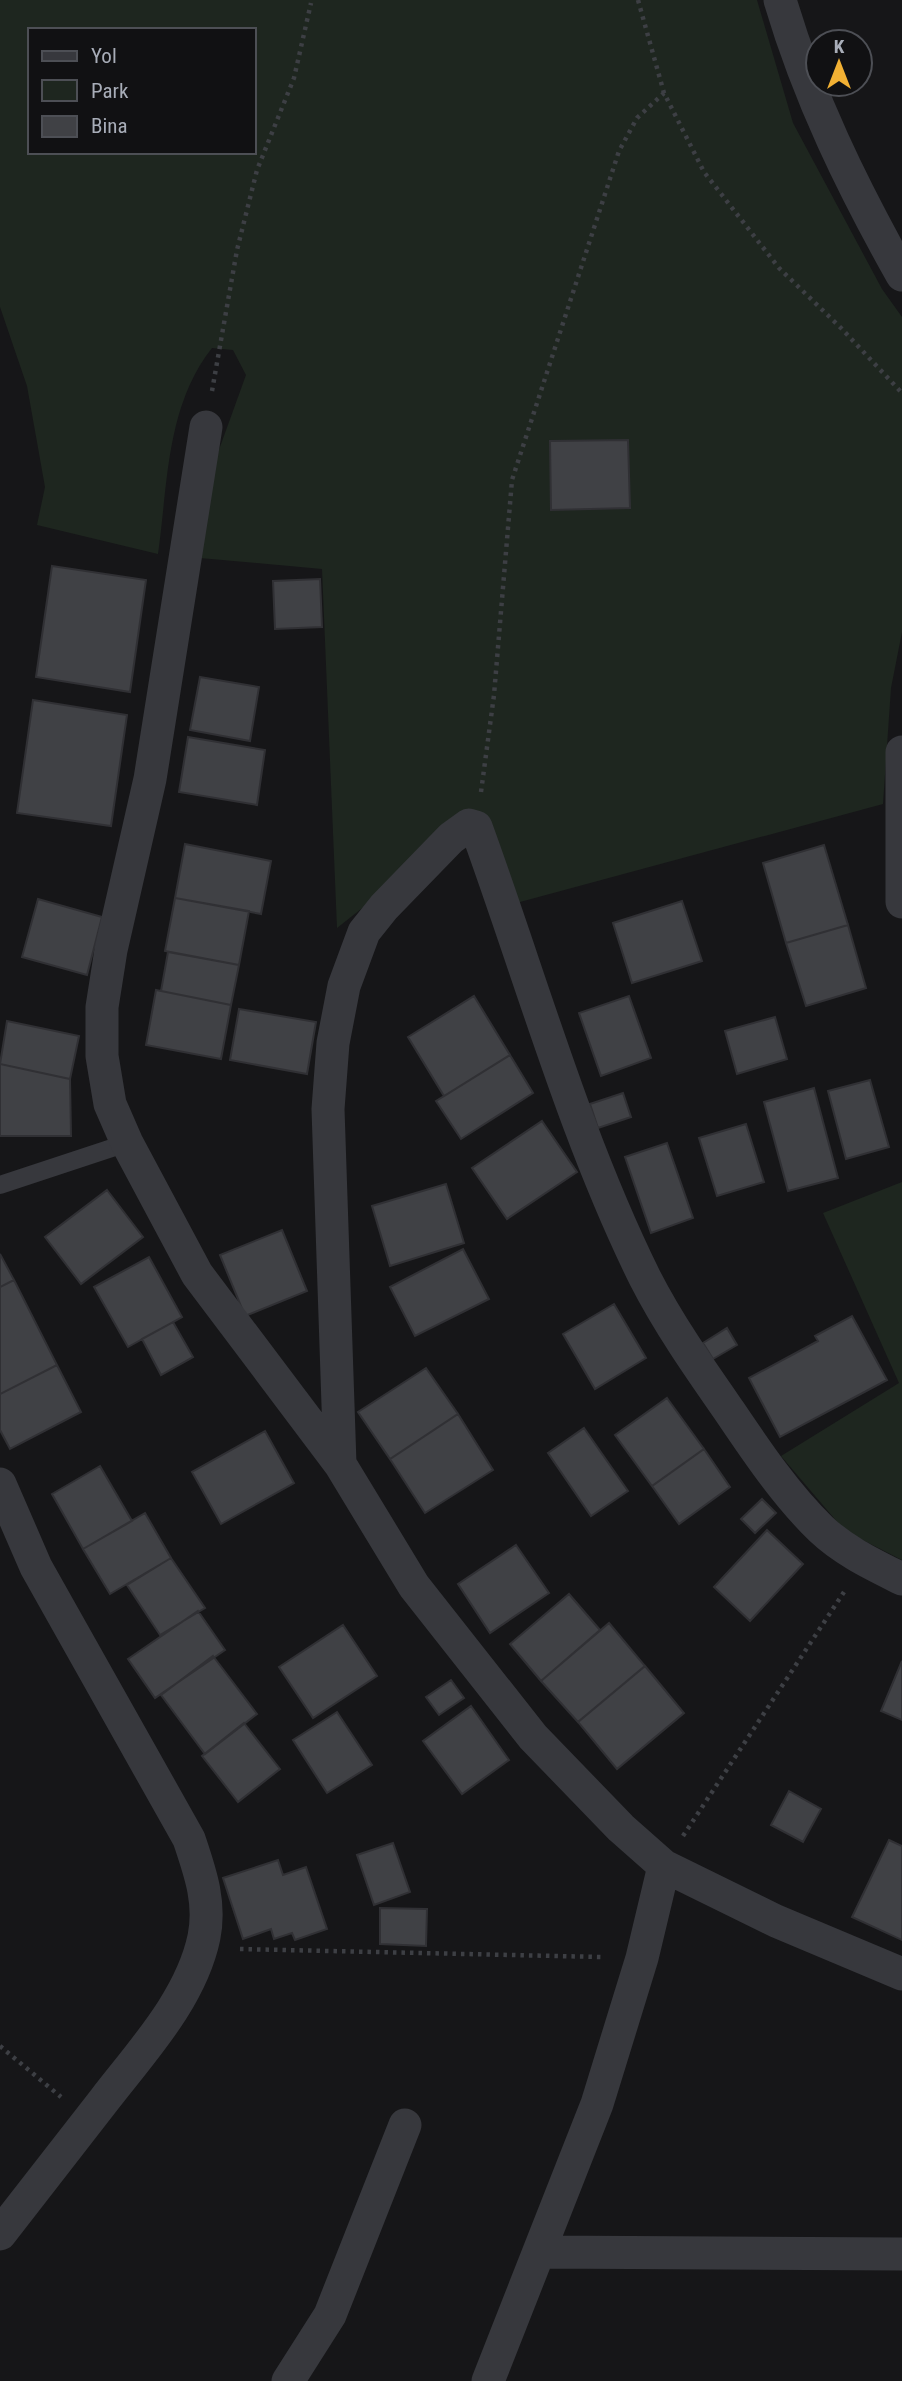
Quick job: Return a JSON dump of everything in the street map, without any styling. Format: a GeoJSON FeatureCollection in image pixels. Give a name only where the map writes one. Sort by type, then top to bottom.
{"type":"FeatureCollection","features":[{"type":"Feature","properties":{"kind":"street"},"geometry":{"type":"LineString","coordinates":[[780,0],[800,68],[823,122],[902,275]]}},
{"type":"Feature","properties":{"kind":"street"},"geometry":{"type":"LineString","coordinates":[[206,427],[150,779],[111,950],[102,1007],[102,1056],[110,1104],[127,1143],[197,1274],[340,1464],[414,1586],[533,1737],[621,1828],[664,1866],[776,1921],[902,1974]]}},
{"type":"Feature","properties":{"kind":"street"},"geometry":{"type":"LineString","coordinates":[[902,752],[902,902]]}},
{"type":"Feature","properties":{"kind":"street"},"geometry":{"type":"LineString","coordinates":[[340,1464],[328,1109],[333,1043],[344,986],[364,932],[384,906],[451,838],[469,825],[476,827],[505,906],[534,1001],[609,1194],[646,1279],[686,1347],[736,1421],[799,1504],[822,1530],[849,1551],[902,1579]]}},
{"type":"Feature","properties":{"kind":"street"},"geometry":{"type":"LineString","coordinates":[[0,1483],[36,1567],[189,1839],[204,1884],[207,1911],[201,1947],[180,1996],[150,2040],[0,2234]]}},
{"type":"Feature","properties":{"kind":"street"},"geometry":{"type":"LineString","coordinates":[[488,2381],[597,2104],[642,1958],[664,1866]]}},
{"type":"Feature","properties":{"kind":"street"},"geometry":{"type":"LineString","coordinates":[[288,2381],[330,2315],[405,2125]]}},
{"type":"Feature","properties":{"kind":"street"},"geometry":{"type":"LineString","coordinates":[[541,2252],[902,2254]]}},
{"type":"Feature","properties":{"kind":"lane"},"geometry":{"type":"LineString","coordinates":[[0,1185],[127,1143]]}},
{"type":"Feature","properties":{"kind":"path"},"geometry":{"type":"LineString","coordinates":[[638,0],[664,93],[704,172],[779,268],[842,328],[902,393]]}},
{"type":"Feature","properties":{"kind":"path"},"geometry":{"type":"LineString","coordinates":[[206,427],[237,250],[257,170],[294,78],[311,3]]}},
{"type":"Feature","properties":{"kind":"path"},"geometry":{"type":"LineString","coordinates":[[476,827],[494,695],[512,480],[619,151],[638,118],[664,93]]}},
{"type":"Feature","properties":{"kind":"path"},"geometry":{"type":"LineString","coordinates":[[664,1866],[850,1583]]}},
{"type":"Feature","properties":{"kind":"path"},"geometry":{"type":"LineString","coordinates":[[201,1947],[327,1953],[642,1958]]}},
{"type":"Feature","properties":{"kind":"path"},"geometry":{"type":"LineString","coordinates":[[0,2046],[65,2101]]}},
{"type":"Feature","properties":{"kind":"green space"},"geometry":{"type":"Polygon","coordinates":[[[0,0],[757,0],[793,123],[882,289],[902,317],[902,632],[891,688],[883,804],[505,906],[476,828],[451,838],[337,928],[322,569],[200,558],[212,469],[246,375],[233,350],[212,348],[186,395],[177,420],[167,473],[158,554],[37,525],[45,487],[27,386],[0,307],[0,0]]]}},
{"type":"Feature","properties":{"kind":"green space"},"geometry":{"type":"Polygon","coordinates":[[[902,1182],[902,1560],[845,1531],[781,1456],[899,1383],[823,1213],[902,1182]]]}},
{"type":"Feature","properties":{"kind":"building"},"geometry":{"type":"Polygon","coordinates":[[[628,440],[630,508],[551,510],[550,441],[628,440]]]}},
{"type":"Feature","properties":{"kind":"building"},"geometry":{"type":"Polygon","coordinates":[[[52,566],[146,580],[130,692],[36,677],[52,566]]]}},
{"type":"Feature","properties":{"kind":"building"},"geometry":{"type":"Polygon","coordinates":[[[320,579],[322,627],[275,629],[273,581],[320,579]]]}},
{"type":"Feature","properties":{"kind":"building"},"geometry":{"type":"Polygon","coordinates":[[[200,677],[259,687],[250,741],[190,730],[200,677]]]}},
{"type":"Feature","properties":{"kind":"building"},"geometry":{"type":"Polygon","coordinates":[[[33,700],[127,715],[111,826],[17,813],[33,700]]]}},
{"type":"Feature","properties":{"kind":"building"},"geometry":{"type":"Polygon","coordinates":[[[188,737],[265,750],[257,805],[179,792],[188,737]]]}},
{"type":"Feature","properties":{"kind":"building"},"geometry":{"type":"Polygon","coordinates":[[[185,844],[271,861],[261,914],[175,898],[185,844]]]}},
{"type":"Feature","properties":{"kind":"building"},"geometry":{"type":"Polygon","coordinates":[[[824,845],[848,925],[786,943],[763,863],[824,845]]]}},
{"type":"Feature","properties":{"kind":"building"},"geometry":{"type":"Polygon","coordinates":[[[175,898],[249,911],[239,965],[165,951],[175,898]]]}},
{"type":"Feature","properties":{"kind":"building"},"geometry":{"type":"Polygon","coordinates":[[[38,899],[102,917],[87,975],[22,957],[38,899]]]}},
{"type":"Feature","properties":{"kind":"building"},"geometry":{"type":"Polygon","coordinates":[[[682,901],[702,961],[632,983],[613,923],[682,901]]]}},
{"type":"Feature","properties":{"kind":"building"},"geometry":{"type":"Polygon","coordinates":[[[848,925],[866,988],[806,1006],[786,943],[848,925]]]}},
{"type":"Feature","properties":{"kind":"building"},"geometry":{"type":"Polygon","coordinates":[[[168,952],[239,965],[231,1005],[161,991],[168,952]]]}},
{"type":"Feature","properties":{"kind":"building"},"geometry":{"type":"Polygon","coordinates":[[[156,990],[231,1005],[221,1059],[146,1045],[156,990]]]}},
{"type":"Feature","properties":{"kind":"building"},"geometry":{"type":"Polygon","coordinates":[[[474,996],[510,1055],[444,1096],[408,1037],[474,996]]]}},
{"type":"Feature","properties":{"kind":"building"},"geometry":{"type":"Polygon","coordinates":[[[629,996],[651,1058],[601,1076],[579,1013],[629,996]]]}},
{"type":"Feature","properties":{"kind":"building"},"geometry":{"type":"Polygon","coordinates":[[[239,1009],[316,1022],[307,1074],[230,1060],[239,1009]]]}},
{"type":"Feature","properties":{"kind":"building"},"geometry":{"type":"Polygon","coordinates":[[[775,1017],[787,1059],[737,1074],[725,1031],[775,1017]]]}},
{"type":"Feature","properties":{"kind":"building"},"geometry":{"type":"Polygon","coordinates":[[[7,1021],[79,1036],[70,1079],[0,1064],[7,1021]]]}},
{"type":"Feature","properties":{"kind":"building"},"geometry":{"type":"Polygon","coordinates":[[[510,1055],[533,1093],[461,1139],[436,1101],[510,1055]]]}},
{"type":"Feature","properties":{"kind":"building"},"geometry":{"type":"Polygon","coordinates":[[[0,1064],[70,1079],[71,1136],[0,1136],[0,1064]]]}},
{"type":"Feature","properties":{"kind":"building"},"geometry":{"type":"Polygon","coordinates":[[[870,1080],[889,1147],[846,1159],[828,1091],[870,1080]]]}},
{"type":"Feature","properties":{"kind":"building"},"geometry":{"type":"Polygon","coordinates":[[[814,1088],[838,1178],[788,1191],[764,1102],[814,1088]]]}},
{"type":"Feature","properties":{"kind":"building"},"geometry":{"type":"Polygon","coordinates":[[[623,1093],[631,1117],[598,1128],[590,1104],[623,1093]]]}},
{"type":"Feature","properties":{"kind":"building"},"geometry":{"type":"Polygon","coordinates":[[[542,1121],[577,1172],[507,1219],[472,1168],[542,1121]]]}},
{"type":"Feature","properties":{"kind":"building"},"geometry":{"type":"Polygon","coordinates":[[[746,1124],[764,1182],[717,1196],[699,1138],[746,1124]]]}},
{"type":"Feature","properties":{"kind":"building"},"geometry":{"type":"Polygon","coordinates":[[[667,1143],[693,1218],[651,1233],[625,1157],[667,1143]]]}},
{"type":"Feature","properties":{"kind":"building"},"geometry":{"type":"Polygon","coordinates":[[[446,1184],[464,1243],[390,1266],[372,1206],[446,1184]]]}},
{"type":"Feature","properties":{"kind":"building"},"geometry":{"type":"Polygon","coordinates":[[[107,1190],[143,1237],[81,1284],[45,1237],[107,1190]]]}},
{"type":"Feature","properties":{"kind":"building"},"geometry":{"type":"Polygon","coordinates":[[[282,1230],[307,1291],[245,1316],[220,1255],[282,1230]]]}},
{"type":"Feature","properties":{"kind":"building"},"geometry":{"type":"Polygon","coordinates":[[[463,1249],[489,1299],[415,1336],[390,1287],[463,1249]]]}},
{"type":"Feature","properties":{"kind":"building"},"geometry":{"type":"Polygon","coordinates":[[[0,1254],[14,1280],[0,1287],[0,1254]]]}},
{"type":"Feature","properties":{"kind":"building"},"geometry":{"type":"Polygon","coordinates":[[[149,1257],[182,1317],[128,1347],[94,1287],[149,1257]]]}},
{"type":"Feature","properties":{"kind":"building"},"geometry":{"type":"Polygon","coordinates":[[[14,1280],[57,1365],[0,1394],[0,1287],[14,1280]]]}},
{"type":"Feature","properties":{"kind":"building"},"geometry":{"type":"Polygon","coordinates":[[[614,1304],[646,1358],[595,1389],[563,1334],[614,1304]]]}},
{"type":"Feature","properties":{"kind":"building"},"geometry":{"type":"Polygon","coordinates":[[[852,1316],[887,1380],[780,1437],[749,1378],[818,1341],[815,1336],[852,1316]]]}},
{"type":"Feature","properties":{"kind":"building"},"geometry":{"type":"Polygon","coordinates":[[[173,1322],[193,1357],[161,1375],[142,1339],[173,1322]]]}},
{"type":"Feature","properties":{"kind":"building"},"geometry":{"type":"Polygon","coordinates":[[[727,1328],[737,1345],[713,1359],[703,1343],[727,1328]]]}},
{"type":"Feature","properties":{"kind":"building"},"geometry":{"type":"Polygon","coordinates":[[[57,1365],[81,1412],[10,1449],[0,1430],[0,1394],[57,1365]]]}},
{"type":"Feature","properties":{"kind":"building"},"geometry":{"type":"Polygon","coordinates":[[[426,1368],[458,1414],[390,1459],[358,1412],[426,1368]]]}},
{"type":"Feature","properties":{"kind":"building"},"geometry":{"type":"Polygon","coordinates":[[[667,1398],[704,1449],[652,1486],[615,1435],[667,1398]]]}},
{"type":"Feature","properties":{"kind":"building"},"geometry":{"type":"Polygon","coordinates":[[[458,1414],[493,1470],[425,1513],[390,1459],[458,1414]]]}},
{"type":"Feature","properties":{"kind":"building"},"geometry":{"type":"Polygon","coordinates":[[[584,1428],[628,1491],[591,1516],[548,1453],[584,1428]]]}},
{"type":"Feature","properties":{"kind":"building"},"geometry":{"type":"Polygon","coordinates":[[[265,1431],[294,1483],[221,1524],[192,1472],[265,1431]]]}},
{"type":"Feature","properties":{"kind":"building"},"geometry":{"type":"Polygon","coordinates":[[[704,1449],[730,1487],[679,1524],[652,1486],[704,1449]]]}},
{"type":"Feature","properties":{"kind":"building"},"geometry":{"type":"Polygon","coordinates":[[[100,1466],[132,1521],[83,1549],[52,1494],[100,1466]]]}},
{"type":"Feature","properties":{"kind":"building"},"geometry":{"type":"Polygon","coordinates":[[[762,1499],[776,1513],[755,1533],[741,1519],[762,1499]]]}},
{"type":"Feature","properties":{"kind":"building"},"geometry":{"type":"Polygon","coordinates":[[[145,1513],[171,1558],[110,1594],[83,1549],[145,1513]]]}},
{"type":"Feature","properties":{"kind":"building"},"geometry":{"type":"Polygon","coordinates":[[[767,1530],[803,1564],[750,1621],[714,1587],[767,1530]]]}},
{"type":"Feature","properties":{"kind":"building"},"geometry":{"type":"Polygon","coordinates":[[[516,1545],[549,1593],[490,1633],[458,1584],[516,1545]]]}},
{"type":"Feature","properties":{"kind":"building"},"geometry":{"type":"Polygon","coordinates":[[[171,1558],[205,1608],[160,1635],[127,1585],[171,1558]]]}},
{"type":"Feature","properties":{"kind":"building"},"geometry":{"type":"Polygon","coordinates":[[[569,1594],[600,1630],[541,1681],[510,1644],[569,1594]]]}},
{"type":"Feature","properties":{"kind":"building"},"geometry":{"type":"Polygon","coordinates":[[[198,1611],[225,1650],[155,1698],[128,1659],[198,1611]]]}},
{"type":"Feature","properties":{"kind":"building"},"geometry":{"type":"Polygon","coordinates":[[[609,1623],[645,1666],[578,1722],[541,1681],[609,1623]]]}},
{"type":"Feature","properties":{"kind":"building"},"geometry":{"type":"Polygon","coordinates":[[[343,1625],[377,1676],[313,1718],[279,1667],[343,1625]]]}},
{"type":"Feature","properties":{"kind":"building"},"geometry":{"type":"Polygon","coordinates":[[[213,1656],[257,1714],[205,1754],[161,1695],[213,1656]]]}},
{"type":"Feature","properties":{"kind":"building"},"geometry":{"type":"Polygon","coordinates":[[[902,1661],[902,1720],[881,1711],[902,1661]]]}},
{"type":"Feature","properties":{"kind":"building"},"geometry":{"type":"Polygon","coordinates":[[[645,1666],[684,1713],[617,1769],[578,1722],[645,1666]]]}},
{"type":"Feature","properties":{"kind":"building"},"geometry":{"type":"Polygon","coordinates":[[[451,1680],[464,1698],[439,1715],[426,1697],[451,1680]]]}},
{"type":"Feature","properties":{"kind":"building"},"geometry":{"type":"Polygon","coordinates":[[[471,1706],[509,1760],[462,1794],[423,1741],[471,1706]]]}},
{"type":"Feature","properties":{"kind":"building"},"geometry":{"type":"Polygon","coordinates":[[[337,1712],[372,1765],[327,1793],[293,1740],[337,1712]]]}},
{"type":"Feature","properties":{"kind":"building"},"geometry":{"type":"Polygon","coordinates":[[[244,1723],[280,1769],[238,1802],[202,1756],[244,1723]]]}},
{"type":"Feature","properties":{"kind":"building"},"geometry":{"type":"Polygon","coordinates":[[[789,1791],[821,1809],[803,1842],[771,1825],[789,1791]]]}},
{"type":"Feature","properties":{"kind":"building"},"geometry":{"type":"Polygon","coordinates":[[[889,1840],[902,1846],[902,1940],[852,1917],[889,1840]]]}},
{"type":"Feature","properties":{"kind":"building"},"geometry":{"type":"Polygon","coordinates":[[[393,1843],[410,1892],[374,1905],[357,1855],[393,1843]]]}},
{"type":"Feature","properties":{"kind":"building"},"geometry":{"type":"Polygon","coordinates":[[[278,1860],[283,1875],[306,1867],[327,1929],[295,1940],[292,1933],[274,1939],[271,1929],[243,1939],[223,1878],[278,1860]]]}},
{"type":"Feature","properties":{"kind":"building"},"geometry":{"type":"Polygon","coordinates":[[[380,1908],[427,1909],[426,1946],[380,1944],[380,1908]]]}}]}
